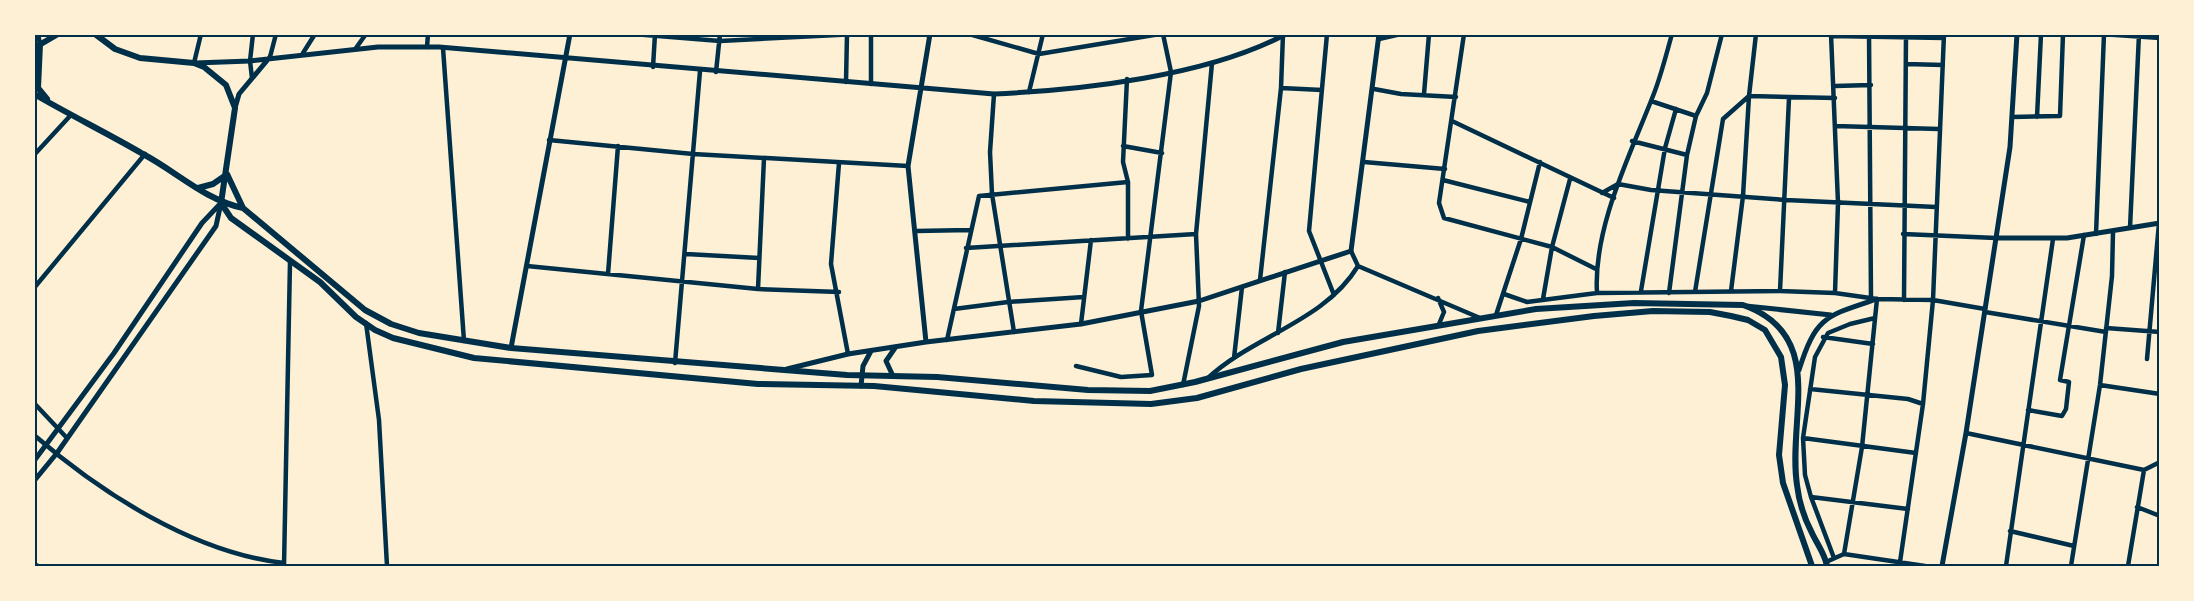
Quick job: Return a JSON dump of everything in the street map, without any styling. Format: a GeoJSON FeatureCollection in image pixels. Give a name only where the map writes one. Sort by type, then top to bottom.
{"type":"FeatureCollection","features":[{"type":"Feature","properties":{"kind":"main road"},"geometry":{"type":"LineString","coordinates":[[51,104],[38,88],[36,46],[58,34]]}},
{"type":"Feature","properties":{"kind":"main road"},"geometry":{"type":"LineString","coordinates":[[96,35],[115,49],[140,58],[194,63],[204,67],[226,85],[235,108],[221,203],[231,218],[320,282],[366,323],[393,338],[474,358],[758,384],[861,386],[959,392],[1045,401],[1151,404],[1197,398],[1300,369],[1478,331],[1653,311],[1720,314],[1748,320],[1765,330],[1782,357],[1785,385],[1779,455],[1783,483],[1812,567]]}},
{"type":"Feature","properties":{"kind":"main road"},"geometry":{"type":"LineString","coordinates":[[34,94],[70,116],[145,154],[221,203],[243,208]]}},
{"type":"Feature","properties":{"kind":"main road"},"geometry":{"type":"LineString","coordinates":[[197,188],[213,184],[227,174]]}},
{"type":"Feature","properties":{"kind":"main road"},"geometry":{"type":"LineString","coordinates":[[227,174],[243,208],[365,310],[391,324],[419,333],[511,348],[675,363],[862,376],[937,377],[1088,390],[1150,391],[1207,379],[1343,342],[1536,309],[1634,303],[1743,306],[1756,310],[1787,335],[1799,370],[1795,431],[1797,486],[1803,511],[1826,564]]}},
{"type":"Feature","properties":{"kind":"street"},"geometry":{"type":"LineString","coordinates":[[36,46],[38,34]]}},
{"type":"Feature","properties":{"kind":"street"},"geometry":{"type":"LineString","coordinates":[[104,41],[110,34]]}},
{"type":"Feature","properties":{"kind":"street"},"geometry":{"type":"LineString","coordinates":[[201,34],[194,63],[250,61],[356,48],[427,47],[922,90],[994,94],[1127,80],[1171,72],[1245,55],[1284,35]]}},
{"type":"Feature","properties":{"kind":"street"},"geometry":{"type":"LineString","coordinates":[[252,78],[250,61],[253,34]]}},
{"type":"Feature","properties":{"kind":"street"},"geometry":{"type":"LineString","coordinates":[[235,108],[239,94],[270,57],[276,34]]}},
{"type":"Feature","properties":{"kind":"street"},"geometry":{"type":"LineString","coordinates":[[303,53],[315,34]]}},
{"type":"Feature","properties":{"kind":"street"},"geometry":{"type":"LineString","coordinates":[[356,48],[366,34]]}},
{"type":"Feature","properties":{"kind":"street"},"geometry":{"type":"LineString","coordinates":[[427,47],[428,34]]}},
{"type":"Feature","properties":{"kind":"street"},"geometry":{"type":"LineString","coordinates":[[511,348],[549,140],[567,60],[570,34]]}},
{"type":"Feature","properties":{"kind":"street"},"geometry":{"type":"LineString","coordinates":[[633,34],[720,41],[857,34]]}},
{"type":"Feature","properties":{"kind":"street"},"geometry":{"type":"LineString","coordinates":[[716,72],[720,34]]}},
{"type":"Feature","properties":{"kind":"street"},"geometry":{"type":"LineString","coordinates":[[871,34],[871,84]]}},
{"type":"Feature","properties":{"kind":"street"},"geometry":{"type":"LineString","coordinates":[[908,34],[930,35],[908,166],[926,342]]}},
{"type":"Feature","properties":{"kind":"street"},"geometry":{"type":"LineString","coordinates":[[969,34],[1039,54],[1162,34],[1171,72],[1141,311],[1152,375],[1121,377],[1076,366]]}},
{"type":"Feature","properties":{"kind":"street"},"geometry":{"type":"LineString","coordinates":[[1029,92],[1043,34]]}},
{"type":"Feature","properties":{"kind":"street"},"geometry":{"type":"LineString","coordinates":[[1327,34],[1309,231],[1334,295]]}},
{"type":"Feature","properties":{"kind":"street"},"geometry":{"type":"LineString","coordinates":[[1401,34],[1379,37],[1351,251],[1358,266],[1438,298],[1480,318]]}},
{"type":"Feature","properties":{"kind":"street"},"geometry":{"type":"LineString","coordinates":[[1424,94],[1429,34]]}},
{"type":"Feature","properties":{"kind":"street"},"geometry":{"type":"LineString","coordinates":[[1464,34],[1439,203],[1444,218],[1552,247],[1596,269]]}},
{"type":"Feature","properties":{"kind":"street"},"geometry":{"type":"LineString","coordinates":[[1598,293],[1596,269],[1618,184],[1632,141],[1651,101],[1672,34]]}},
{"type":"Feature","properties":{"kind":"street"},"geometry":{"type":"LineString","coordinates":[[1669,292],[1687,155],[1696,116],[1707,93],[1722,34]]}},
{"type":"Feature","properties":{"kind":"street"},"geometry":{"type":"LineString","coordinates":[[1731,291],[1743,196],[1749,96],[1756,34]]}},
{"type":"Feature","properties":{"kind":"street"},"geometry":{"type":"LineString","coordinates":[[1941,567],[1966,433],[1996,238],[2012,117],[2017,34]]}},
{"type":"Feature","properties":{"kind":"street"},"geometry":{"type":"LineString","coordinates":[[2037,117],[2041,34]]}},
{"type":"Feature","properties":{"kind":"street"},"geometry":{"type":"LineString","coordinates":[[2012,117],[2060,116],[2063,34]]}},
{"type":"Feature","properties":{"kind":"street"},"geometry":{"type":"LineString","coordinates":[[653,67],[655,35]]}},
{"type":"Feature","properties":{"kind":"street"},"geometry":{"type":"LineString","coordinates":[[846,82],[847,35]]}},
{"type":"Feature","properties":{"kind":"street"},"geometry":{"type":"LineString","coordinates":[[1260,280],[1281,88],[1284,35]]}},
{"type":"Feature","properties":{"kind":"street"},"geometry":{"type":"LineString","coordinates":[[1835,293],[1838,202],[1835,86],[1831,35],[1944,36],[1933,300],[1923,404],[1900,562]]}},
{"type":"Feature","properties":{"kind":"street"},"geometry":{"type":"LineString","coordinates":[[2096,234],[2103,35],[2160,38]]}},
{"type":"Feature","properties":{"kind":"street"},"geometry":{"type":"LineString","coordinates":[[1844,554],[1862,447],[1875,318],[1869,36]]}},
{"type":"Feature","properties":{"kind":"street"},"geometry":{"type":"LineString","coordinates":[[1904,300],[1906,36]]}},
{"type":"Feature","properties":{"kind":"street"},"geometry":{"type":"LineString","coordinates":[[2130,228],[2139,36]]}},
{"type":"Feature","properties":{"kind":"street"},"geometry":{"type":"LineString","coordinates":[[443,48],[464,341]]}},
{"type":"Feature","properties":{"kind":"street"},"geometry":{"type":"LineString","coordinates":[[1183,385],[1195,333],[1198,301],[1196,234],[1212,63]]}},
{"type":"Feature","properties":{"kind":"street"},"geometry":{"type":"LineString","coordinates":[[1906,64],[1943,65]]}},
{"type":"Feature","properties":{"kind":"street"},"geometry":{"type":"LineString","coordinates":[[675,363],[684,281],[700,71]]}},
{"type":"Feature","properties":{"kind":"street"},"geometry":{"type":"LineString","coordinates":[[1127,80],[1123,162],[1128,182],[1128,239]]}},
{"type":"Feature","properties":{"kind":"street"},"geometry":{"type":"LineString","coordinates":[[1835,86],[1871,86]]}},
{"type":"Feature","properties":{"kind":"street"},"geometry":{"type":"LineString","coordinates":[[1281,88],[1322,90]]}},
{"type":"Feature","properties":{"kind":"street"},"geometry":{"type":"LineString","coordinates":[[1374,89],[1401,94],[1456,97]]}},
{"type":"Feature","properties":{"kind":"street"},"geometry":{"type":"LineString","coordinates":[[994,94],[990,153],[992,194],[1014,332]]}},
{"type":"Feature","properties":{"kind":"street"},"geometry":{"type":"LineString","coordinates":[[1695,292],[1723,119],[1749,96],[1835,98]]}},
{"type":"Feature","properties":{"kind":"street"},"geometry":{"type":"LineString","coordinates":[[1780,291],[1789,98]]}},
{"type":"Feature","properties":{"kind":"street"},"geometry":{"type":"LineString","coordinates":[[1651,101],[1696,116]]}},
{"type":"Feature","properties":{"kind":"street"},"geometry":{"type":"LineString","coordinates":[[1641,291],[1665,148],[1676,109]]}},
{"type":"Feature","properties":{"kind":"street"},"geometry":{"type":"LineString","coordinates":[[34,155],[70,116]]}},
{"type":"Feature","properties":{"kind":"street"},"geometry":{"type":"LineString","coordinates":[[1452,121],[1614,198]]}},
{"type":"Feature","properties":{"kind":"street"},"geometry":{"type":"LineString","coordinates":[[1835,126],[1939,129]]}},
{"type":"Feature","properties":{"kind":"street"},"geometry":{"type":"LineString","coordinates":[[549,140],[693,154],[908,166]]}},
{"type":"Feature","properties":{"kind":"street"},"geometry":{"type":"LineString","coordinates":[[1632,141],[1687,155]]}},
{"type":"Feature","properties":{"kind":"street"},"geometry":{"type":"LineString","coordinates":[[608,274],[618,146]]}},
{"type":"Feature","properties":{"kind":"street"},"geometry":{"type":"LineString","coordinates":[[1123,146],[1162,153]]}},
{"type":"Feature","properties":{"kind":"street"},"geometry":{"type":"LineString","coordinates":[[34,288],[145,154]]}},
{"type":"Feature","properties":{"kind":"street"},"geometry":{"type":"LineString","coordinates":[[758,289],[764,158]]}},
{"type":"Feature","properties":{"kind":"street"},"geometry":{"type":"LineString","coordinates":[[1364,162],[1445,169]]}},
{"type":"Feature","properties":{"kind":"street"},"geometry":{"type":"LineString","coordinates":[[1496,315],[1521,238],[1540,162]]}},
{"type":"Feature","properties":{"kind":"street"},"geometry":{"type":"LineString","coordinates":[[839,163],[831,264],[848,354]]}},
{"type":"Feature","properties":{"kind":"street"},"geometry":{"type":"LineString","coordinates":[[1543,299],[1552,247],[1570,179]]}},
{"type":"Feature","properties":{"kind":"street"},"geometry":{"type":"LineString","coordinates":[[1443,180],[1530,202]]}},
{"type":"Feature","properties":{"kind":"street"},"geometry":{"type":"LineString","coordinates":[[947,340],[979,195],[1128,182]]}},
{"type":"Feature","properties":{"kind":"street"},"geometry":{"type":"LineString","coordinates":[[1602,193],[1618,184],[1786,200],[1936,207]]}},
{"type":"Feature","properties":{"kind":"street"},"geometry":{"type":"LineString","coordinates":[[34,461],[114,353],[202,224],[221,203]]}},
{"type":"Feature","properties":{"kind":"street"},"geometry":{"type":"LineString","coordinates":[[34,481],[57,453],[66,437],[216,226],[221,203]]}},
{"type":"Feature","properties":{"kind":"street"},"geometry":{"type":"LineString","coordinates":[[1903,234],[2053,239],[2114,232],[2159,223],[2147,359]]}},
{"type":"Feature","properties":{"kind":"street"},"geometry":{"type":"LineString","coordinates":[[916,231],[970,230]]}},
{"type":"Feature","properties":{"kind":"street"},"geometry":{"type":"LineString","coordinates":[[2071,567],[2100,385],[2114,232]]}},
{"type":"Feature","properties":{"kind":"street"},"geometry":{"type":"LineString","coordinates":[[966,248],[1000,248],[1196,234]]}},
{"type":"Feature","properties":{"kind":"street"},"geometry":{"type":"LineString","coordinates":[[2028,410],[2062,416],[2066,409],[2069,382],[2060,380],[2084,235]]}},
{"type":"Feature","properties":{"kind":"street"},"geometry":{"type":"LineString","coordinates":[[2006,567],[2053,239]]}},
{"type":"Feature","properties":{"kind":"street"},"geometry":{"type":"LineString","coordinates":[[1081,324],[1091,240]]}},
{"type":"Feature","properties":{"kind":"street"},"geometry":{"type":"LineString","coordinates":[[780,370],[848,354],[926,342],[1081,324],[1198,301],[1351,251]]}},
{"type":"Feature","properties":{"kind":"street"},"geometry":{"type":"LineString","coordinates":[[686,254],[759,258]]}},
{"type":"Feature","properties":{"kind":"street"},"geometry":{"type":"LineString","coordinates":[[34,435],[97,486],[183,532],[233,553],[259,561],[284,565],[290,262]]}},
{"type":"Feature","properties":{"kind":"street"},"geometry":{"type":"LineString","coordinates":[[527,266],[758,289],[838,292]]}},
{"type":"Feature","properties":{"kind":"street"},"geometry":{"type":"LineString","coordinates":[[1207,379],[1234,358],[1278,333],[1334,295],[1350,280],[1358,266]]}},
{"type":"Feature","properties":{"kind":"street"},"geometry":{"type":"LineString","coordinates":[[1278,333],[1285,272]]}},
{"type":"Feature","properties":{"kind":"street"},"geometry":{"type":"LineString","coordinates":[[1234,358],[1242,287]]}},
{"type":"Feature","properties":{"kind":"street"},"geometry":{"type":"LineString","coordinates":[[1504,294],[1527,302],[1598,293],[1641,291],[1835,293],[1874,298],[1933,300],[2070,325],[2106,330],[2160,332]]}},
{"type":"Feature","properties":{"kind":"street"},"geometry":{"type":"LineString","coordinates":[[954,309],[1008,302],[1084,297]]}},
{"type":"Feature","properties":{"kind":"street"},"geometry":{"type":"LineString","coordinates":[[1438,298],[1444,312],[1439,324]]}},
{"type":"Feature","properties":{"kind":"street"},"geometry":{"type":"LineString","coordinates":[[1799,370],[1813,332],[1831,315],[1874,298]]}},
{"type":"Feature","properties":{"kind":"street"},"geometry":{"type":"LineString","coordinates":[[1743,306],[1831,315]]}},
{"type":"Feature","properties":{"kind":"street"},"geometry":{"type":"LineString","coordinates":[[1834,558],[1810,497],[1805,476],[1803,438],[1815,357],[1824,337],[1850,324],[1875,318]]}},
{"type":"Feature","properties":{"kind":"street"},"geometry":{"type":"LineString","coordinates":[[366,323],[379,420],[387,567]]}},
{"type":"Feature","properties":{"kind":"street"},"geometry":{"type":"LineString","coordinates":[[1824,337],[1873,344]]}},
{"type":"Feature","properties":{"kind":"street"},"geometry":{"type":"LineString","coordinates":[[893,376],[886,361],[896,347]]}},
{"type":"Feature","properties":{"kind":"street"},"geometry":{"type":"LineString","coordinates":[[861,386],[863,366],[871,351]]}},
{"type":"Feature","properties":{"kind":"street"},"geometry":{"type":"LineString","coordinates":[[2100,385],[2160,394]]}},
{"type":"Feature","properties":{"kind":"street"},"geometry":{"type":"LineString","coordinates":[[1810,389],[1923,404]]}},
{"type":"Feature","properties":{"kind":"street"},"geometry":{"type":"LineString","coordinates":[[34,403],[66,437]]}},
{"type":"Feature","properties":{"kind":"street"},"geometry":{"type":"LineString","coordinates":[[1966,433],[2144,470],[2160,462]]}},
{"type":"Feature","properties":{"kind":"street"},"geometry":{"type":"LineString","coordinates":[[1803,438],[1916,453]]}},
{"type":"Feature","properties":{"kind":"street"},"geometry":{"type":"LineString","coordinates":[[2128,567],[2144,470]]}},
{"type":"Feature","properties":{"kind":"street"},"geometry":{"type":"LineString","coordinates":[[1810,497],[1908,509]]}},
{"type":"Feature","properties":{"kind":"street"},"geometry":{"type":"LineString","coordinates":[[2137,507],[2160,516]]}},
{"type":"Feature","properties":{"kind":"street"},"geometry":{"type":"LineString","coordinates":[[2010,531],[2074,546]]}},
{"type":"Feature","properties":{"kind":"street"},"geometry":{"type":"LineString","coordinates":[[1826,564],[1844,554],[1925,567]]}},
{"type":"Feature","properties":{"kind":"street"},"geometry":{"type":"LineString","coordinates":[[34,564],[38,567]]}}]}
